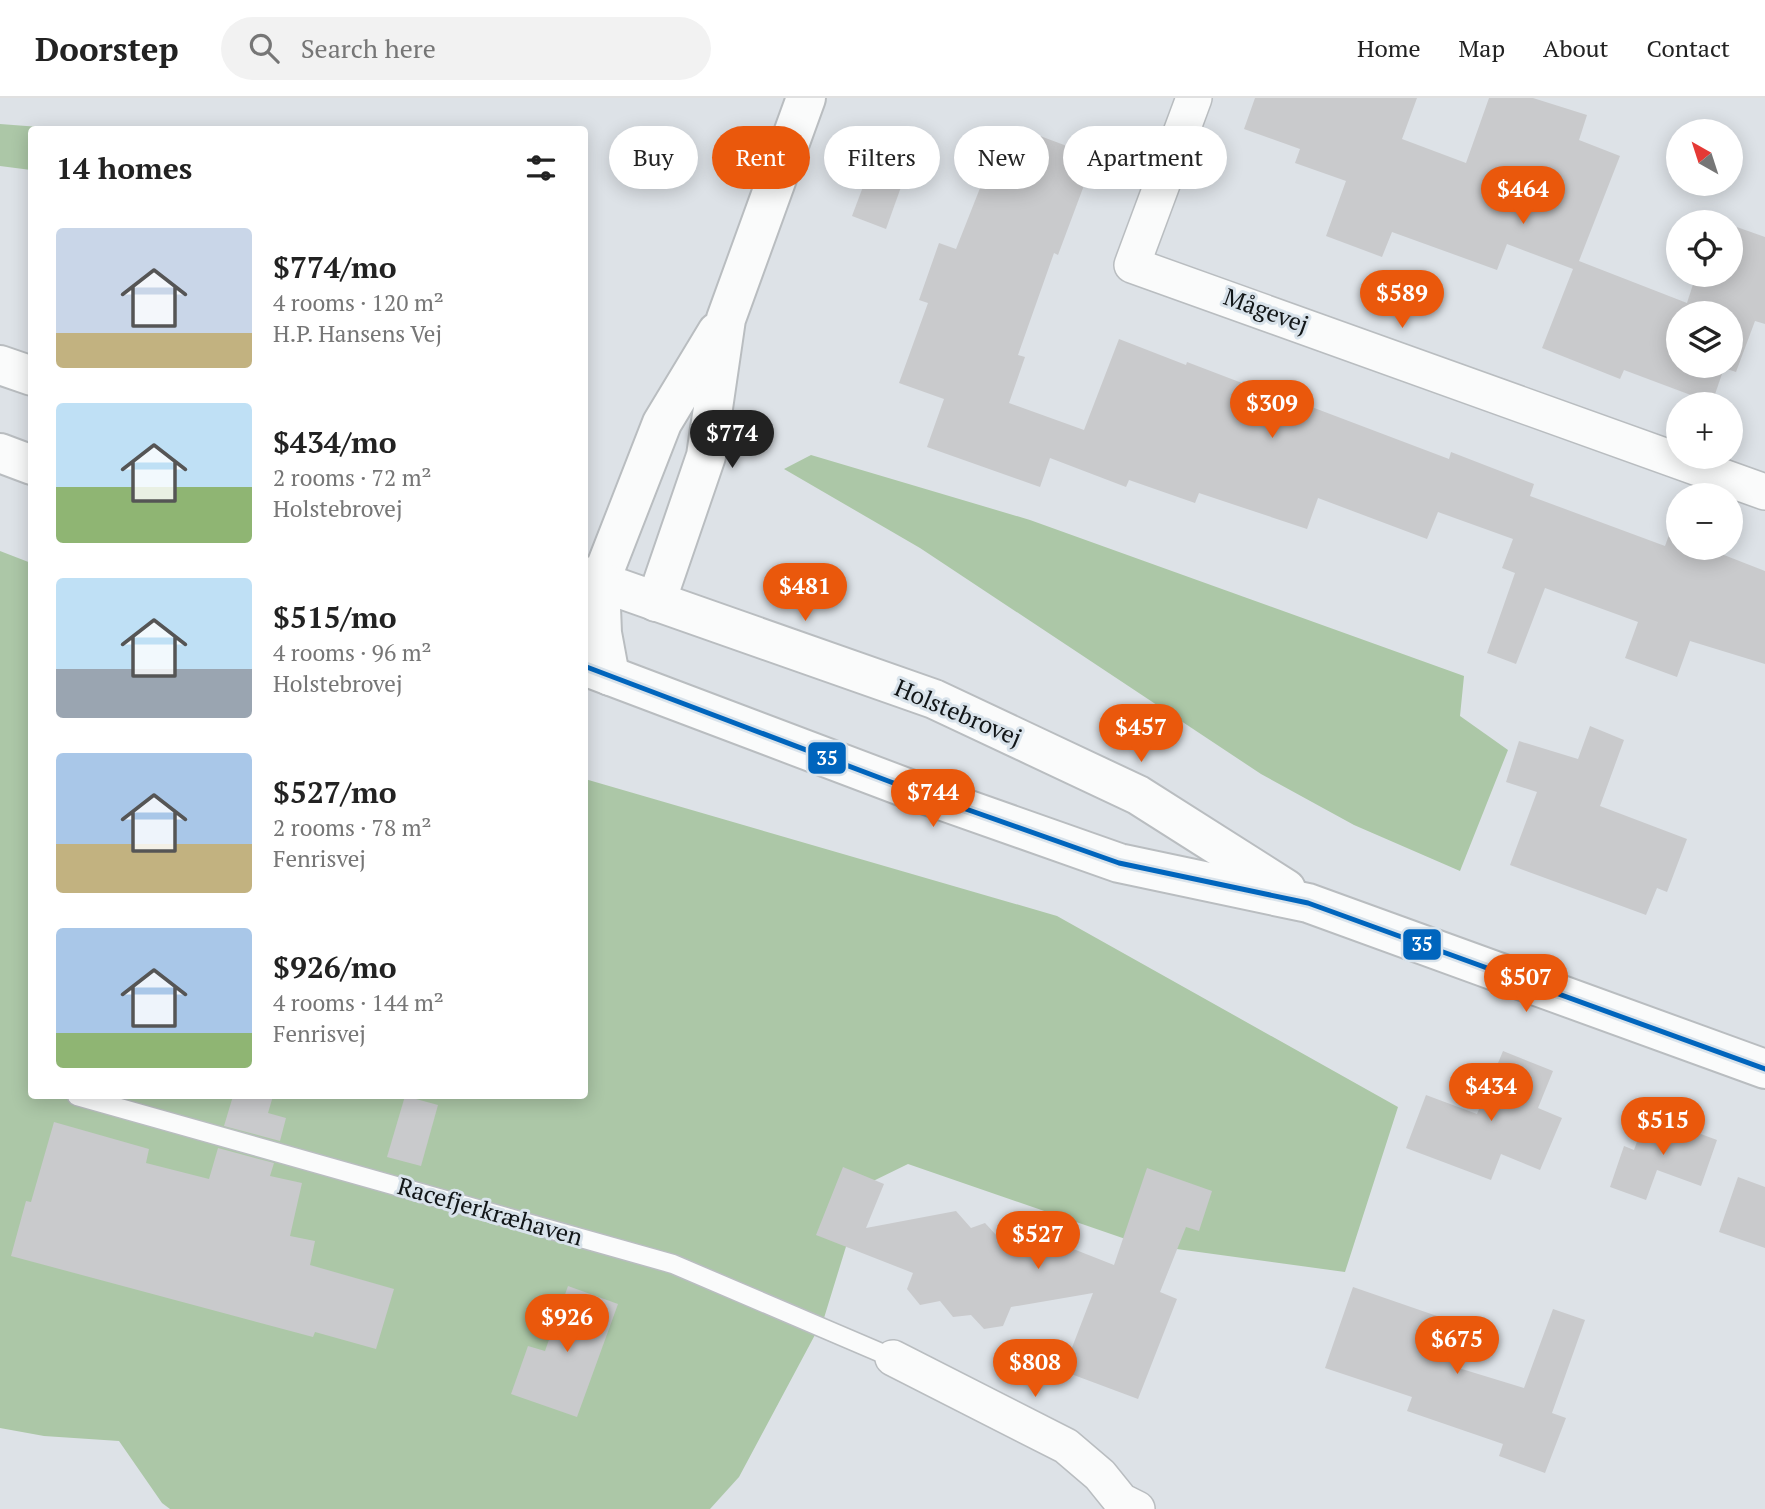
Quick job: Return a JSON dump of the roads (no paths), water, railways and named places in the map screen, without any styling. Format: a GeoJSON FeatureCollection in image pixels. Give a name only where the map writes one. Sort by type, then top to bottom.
{"type":"FeatureCollection","features":[{"type":"Feature","properties":{"kind":"main road"},"geometry":{"type":"LineString","coordinates":[[594,633],[624,626],[656,602],[706,456],[726,319],[806,98]]}},
{"type":"Feature","properties":{"kind":"main road"},"geometry":{"type":"LineString","coordinates":[[597,671],[592,579],[662,423],[726,319]]}},
{"type":"Feature","properties":{"kind":"main road"},"geometry":{"type":"LineString","coordinates":[[0,365],[28,375]]}},
{"type":"Feature","properties":{"kind":"main road"},"geometry":{"type":"LineString","coordinates":[[0,453],[28,464]]}},
{"type":"Feature","properties":{"kind":"main road","name":"Holstebrovej"},"geometry":{"type":"LineString","coordinates":[[592,579],[934,699],[1138,795],[1308,903]]}},
{"type":"Feature","properties":{"kind":"main road","name":"Holstebrovej"},"geometry":{"type":"LineString","coordinates":[[597,671],[912,790],[1119,863],[1308,903],[1765,1069]]}},
{"type":"Feature","properties":{"kind":"street","name":"Mågevej"},"geometry":{"type":"LineString","coordinates":[[1194,98],[1132,265],[1765,492]]}},
{"type":"Feature","properties":{"kind":"street"},"geometry":{"type":"LineString","coordinates":[[894,1358],[1066,1446],[1100,1475],[1121,1500],[1137,1509]]}},
{"type":"Feature","properties":{"kind":"lane","name":"Racefjerkræhaven"},"geometry":{"type":"LineString","coordinates":[[88,1099],[673,1264],[894,1358]]}}]}
